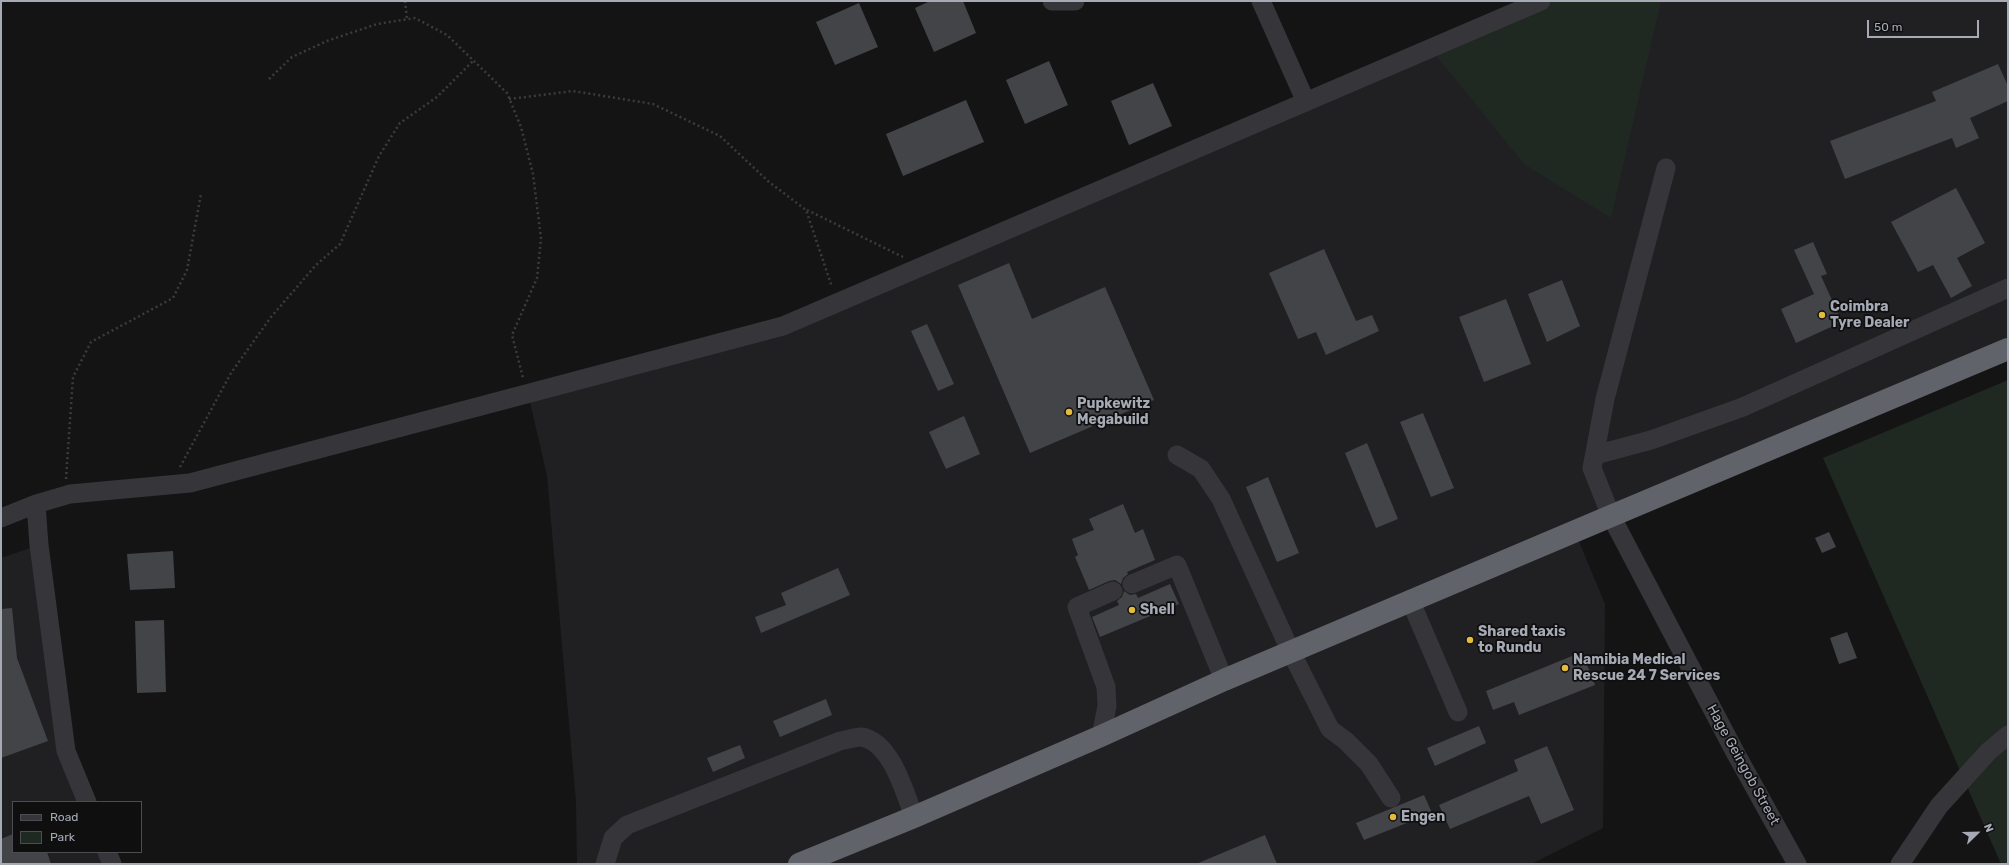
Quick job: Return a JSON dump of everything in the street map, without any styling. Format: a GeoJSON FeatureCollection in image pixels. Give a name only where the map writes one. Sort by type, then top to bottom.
{"type":"FeatureCollection","features":[{"type":"Feature","properties":{"kind":"highway"},"geometry":{"type":"LineString","coordinates":[[799,864],[914,817],[1101,736],[1224,680],[2008,350]]}},
{"type":"Feature","properties":{"kind":"street"},"geometry":{"type":"LineString","coordinates":[[1052,1],[1075,1]]}},
{"type":"Feature","properties":{"kind":"street"},"geometry":{"type":"LineString","coordinates":[[1261,1],[1306,102]]}},
{"type":"Feature","properties":{"kind":"street"},"geometry":{"type":"LineString","coordinates":[[1,518],[36,504],[65,496],[190,483],[782,326],[1541,1]]}},
{"type":"Feature","properties":{"kind":"street","name":"Hage Geingob Street"},"geometry":{"type":"LineString","coordinates":[[1666,168],[1605,399],[1592,468],[1611,516],[1736,754],[1798,864]]}},
{"type":"Feature","properties":{"kind":"street"},"geometry":{"type":"LineString","coordinates":[[1595,455],[1651,440],[1743,407],[2008,288]]}},
{"type":"Feature","properties":{"kind":"street"},"geometry":{"type":"LineString","coordinates":[[1177,455],[1200,469],[1221,499],[1291,652],[1330,729],[1346,741],[1369,764],[1391,798]]}},
{"type":"Feature","properties":{"kind":"street"},"geometry":{"type":"LineString","coordinates":[[36,504],[39,546],[66,751],[87,801]]}},
{"type":"Feature","properties":{"kind":"street"},"geometry":{"type":"LineString","coordinates":[[1132,584],[1177,565],[1224,680]]}},
{"type":"Feature","properties":{"kind":"street"},"geometry":{"type":"LineString","coordinates":[[1101,736],[1107,706],[1106,687],[1077,607],[1113,591]]}},
{"type":"Feature","properties":{"kind":"street"},"geometry":{"type":"LineString","coordinates":[[1411,602],[1458,712]]}},
{"type":"Feature","properties":{"kind":"street"},"geometry":{"type":"LineString","coordinates":[[1900,864],[1939,806],[1988,752],[2008,735]]}},
{"type":"Feature","properties":{"kind":"street"},"geometry":{"type":"LineString","coordinates":[[605,864],[613,838],[627,826],[840,741],[861,737],[876,743],[887,755],[898,774],[914,817]]}},
{"type":"Feature","properties":{"kind":"street"},"geometry":{"type":"LineString","coordinates":[[108,853],[112,864]]}},
{"type":"Feature","properties":{"kind":"path"},"geometry":{"type":"LineString","coordinates":[[405,1],[407,19]]}},
{"type":"Feature","properties":{"kind":"path"},"geometry":{"type":"LineString","coordinates":[[269,79],[292,57],[327,41],[377,24],[415,18],[446,34],[507,93],[521,127],[533,174],[541,238],[537,278],[512,335],[518,364],[528,394]]}},
{"type":"Feature","properties":{"kind":"path"},"geometry":{"type":"LineString","coordinates":[[171,485],[231,373],[271,317],[316,265],[340,244],[379,156],[400,123],[437,97],[474,60]]}},
{"type":"Feature","properties":{"kind":"path"},"geometry":{"type":"LineString","coordinates":[[509,99],[573,91],[653,104],[720,136],[769,182],[806,210],[922,267]]}},
{"type":"Feature","properties":{"kind":"path"},"geometry":{"type":"LineString","coordinates":[[65,496],[73,377],[91,342],[173,298],[187,270],[201,194]]}},
{"type":"Feature","properties":{"kind":"path"},"geometry":{"type":"LineString","coordinates":[[806,210],[837,303]]}},
{"type":"Feature","properties":{"kind":"shaded area"},"geometry":{"type":"Polygon","coordinates":[[[1541,1],[2008,1],[2008,349],[1575,532],[1605,604],[1603,828],[1531,864],[577,864],[576,802],[547,476],[528,393],[783,326],[1541,1]]]}},
{"type":"Feature","properties":{"kind":"shaded area"},"geometry":{"type":"Polygon","coordinates":[[[39,545],[66,751],[87,801],[12,801],[12,853],[107,853],[112,864],[1,864],[1,558],[39,545]]]}},
{"type":"Feature","properties":{"kind":"green space"},"geometry":{"type":"Polygon","coordinates":[[[1541,1],[1661,1],[1611,218],[1524,164],[1431,49],[1541,1]]]}},
{"type":"Feature","properties":{"kind":"green space"},"geometry":{"type":"Polygon","coordinates":[[[2008,380],[2008,864],[2001,864],[1823,458],[2008,380]]]}},
{"type":"Feature","properties":{"kind":"building"},"geometry":{"type":"Polygon","coordinates":[[[930,1],[963,1],[976,33],[934,52],[915,8],[930,1]]]}},
{"type":"Feature","properties":{"kind":"building"},"geometry":{"type":"Polygon","coordinates":[[[859,3],[878,47],[835,65],[816,22],[859,3]]]}},
{"type":"Feature","properties":{"kind":"building"},"geometry":{"type":"Polygon","coordinates":[[[1049,61],[1068,105],[1025,124],[1006,80],[1049,61]]]}},
{"type":"Feature","properties":{"kind":"building"},"geometry":{"type":"Polygon","coordinates":[[[1998,64],[2008,86],[2008,101],[1970,118],[1979,138],[1956,148],[1952,138],[1845,179],[1830,141],[1936,101],[1932,92],[1998,64]]]}},
{"type":"Feature","properties":{"kind":"building"},"geometry":{"type":"Polygon","coordinates":[[[1153,83],[1172,126],[1129,145],[1111,101],[1153,83]]]}},
{"type":"Feature","properties":{"kind":"building"},"geometry":{"type":"Polygon","coordinates":[[[966,100],[984,142],[903,176],[886,134],[966,100]]]}},
{"type":"Feature","properties":{"kind":"building"},"geometry":{"type":"Polygon","coordinates":[[[1956,188],[1985,243],[1957,258],[1972,286],[1951,298],[1933,265],[1918,272],[1891,222],[1956,188]]]}},
{"type":"Feature","properties":{"kind":"building"},"geometry":{"type":"Polygon","coordinates":[[[1813,242],[1827,274],[1821,276],[1842,322],[1796,343],[1781,309],[1814,294],[1794,250],[1813,242]]]}},
{"type":"Feature","properties":{"kind":"building"},"geometry":{"type":"Polygon","coordinates":[[[1324,249],[1356,321],[1372,315],[1379,331],[1326,355],[1316,332],[1298,339],[1269,273],[1324,249]]]}},
{"type":"Feature","properties":{"kind":"building"},"geometry":{"type":"Polygon","coordinates":[[[1009,263],[1032,319],[1105,287],[1154,400],[1030,453],[958,285],[1009,263]]]}},
{"type":"Feature","properties":{"kind":"building"},"geometry":{"type":"Polygon","coordinates":[[[1562,280],[1580,326],[1547,342],[1528,294],[1562,280]]]}},
{"type":"Feature","properties":{"kind":"building"},"geometry":{"type":"Polygon","coordinates":[[[1506,299],[1531,364],[1484,382],[1459,317],[1506,299]]]}},
{"type":"Feature","properties":{"kind":"building"},"geometry":{"type":"Polygon","coordinates":[[[927,324],[954,384],[938,391],[911,331],[927,324]]]}},
{"type":"Feature","properties":{"kind":"building"},"geometry":{"type":"Polygon","coordinates":[[[1423,413],[1454,488],[1431,497],[1400,422],[1423,413]]]}},
{"type":"Feature","properties":{"kind":"building"},"geometry":{"type":"Polygon","coordinates":[[[964,416],[980,454],[946,469],[929,432],[964,416]]]}},
{"type":"Feature","properties":{"kind":"building"},"geometry":{"type":"Polygon","coordinates":[[[1367,443],[1398,519],[1376,528],[1345,453],[1367,443]]]}},
{"type":"Feature","properties":{"kind":"building"},"geometry":{"type":"Polygon","coordinates":[[[1268,477],[1299,553],[1277,562],[1246,487],[1268,477]]]}},
{"type":"Feature","properties":{"kind":"building"},"geometry":{"type":"Polygon","coordinates":[[[1123,504],[1135,533],[1143,529],[1155,560],[1127,572],[1128,574],[1123,578],[1121,584],[1115,580],[1109,581],[1089,590],[1075,557],[1078,555],[1072,539],[1094,530],[1089,519],[1123,504]]]}},
{"type":"Feature","properties":{"kind":"building"},"geometry":{"type":"Polygon","coordinates":[[[1829,532],[1836,547],[1822,553],[1815,538],[1829,532]]]}},
{"type":"Feature","properties":{"kind":"building"},"geometry":{"type":"Polygon","coordinates":[[[173,551],[175,588],[130,590],[127,554],[173,551]]]}},
{"type":"Feature","properties":{"kind":"building"},"geometry":{"type":"Polygon","coordinates":[[[838,568],[850,595],[761,633],[755,617],[786,605],[781,593],[838,568]]]}},
{"type":"Feature","properties":{"kind":"building"},"geometry":{"type":"Polygon","coordinates":[[[1170,584],[1179,604],[1100,637],[1092,617],[1119,605],[1117,601],[1122,597],[1124,591],[1130,595],[1136,594],[1138,598],[1170,584]]]}},
{"type":"Feature","properties":{"kind":"building"},"geometry":{"type":"Polygon","coordinates":[[[12,608],[17,658],[48,741],[1,758],[1,609],[12,608]]]}},
{"type":"Feature","properties":{"kind":"building"},"geometry":{"type":"Polygon","coordinates":[[[164,620],[166,692],[137,693],[135,621],[164,620]]]}},
{"type":"Feature","properties":{"kind":"building"},"geometry":{"type":"Polygon","coordinates":[[[1847,632],[1857,658],[1839,664],[1830,638],[1847,632]]]}},
{"type":"Feature","properties":{"kind":"building","name":"Namibia Medical Rescue 24 7 Services"},"geometry":{"type":"Polygon","coordinates":[[[1582,652],[1595,685],[1519,715],[1514,702],[1493,710],[1486,691],[1582,652]]]}},
{"type":"Feature","properties":{"kind":"building"},"geometry":{"type":"Polygon","coordinates":[[[826,699],[832,715],[780,737],[773,721],[826,699]]]}},
{"type":"Feature","properties":{"kind":"building"},"geometry":{"type":"Polygon","coordinates":[[[1479,726],[1486,743],[1435,766],[1427,748],[1479,726]]]}},
{"type":"Feature","properties":{"kind":"building"},"geometry":{"type":"Polygon","coordinates":[[[740,745],[745,758],[713,772],[707,758],[740,745]]]}},
{"type":"Feature","properties":{"kind":"building"},"geometry":{"type":"Polygon","coordinates":[[[1547,746],[1574,810],[1541,824],[1529,796],[1450,829],[1439,805],[1518,771],[1514,760],[1547,746]]]}},
{"type":"Feature","properties":{"kind":"building"},"geometry":{"type":"Polygon","coordinates":[[[1424,795],[1432,813],[1364,840],[1356,823],[1424,795]]]}},
{"type":"Feature","properties":{"kind":"building"},"geometry":{"type":"Polygon","coordinates":[[[12,834],[12,853],[47,853],[51,864],[1,864],[1,839],[12,834]]]}},
{"type":"Feature","properties":{"kind":"building"},"geometry":{"type":"Polygon","coordinates":[[[1265,835],[1277,864],[1196,864],[1265,835]]]}},
{"type":"Feature","properties":{"kind":"place","name":"Coimbra Tyre Dealer"},"geometry":{"type":"Point","coordinates":[1822,315]}},
{"type":"Feature","properties":{"kind":"place","name":"Pupkewitz Megabuild"},"geometry":{"type":"Point","coordinates":[1069,412]}},
{"type":"Feature","properties":{"kind":"place","name":"Shell"},"geometry":{"type":"Point","coordinates":[1132,610]}},
{"type":"Feature","properties":{"kind":"place","name":"Shared taxis to Rundu"},"geometry":{"type":"Point","coordinates":[1470,640]}},
{"type":"Feature","properties":{"kind":"place","name":"Namibia Medical Rescue 24 7 Services"},"geometry":{"type":"Point","coordinates":[1565,668]}},
{"type":"Feature","properties":{"kind":"place","name":"Engen"},"geometry":{"type":"Point","coordinates":[1393,817]}}]}
